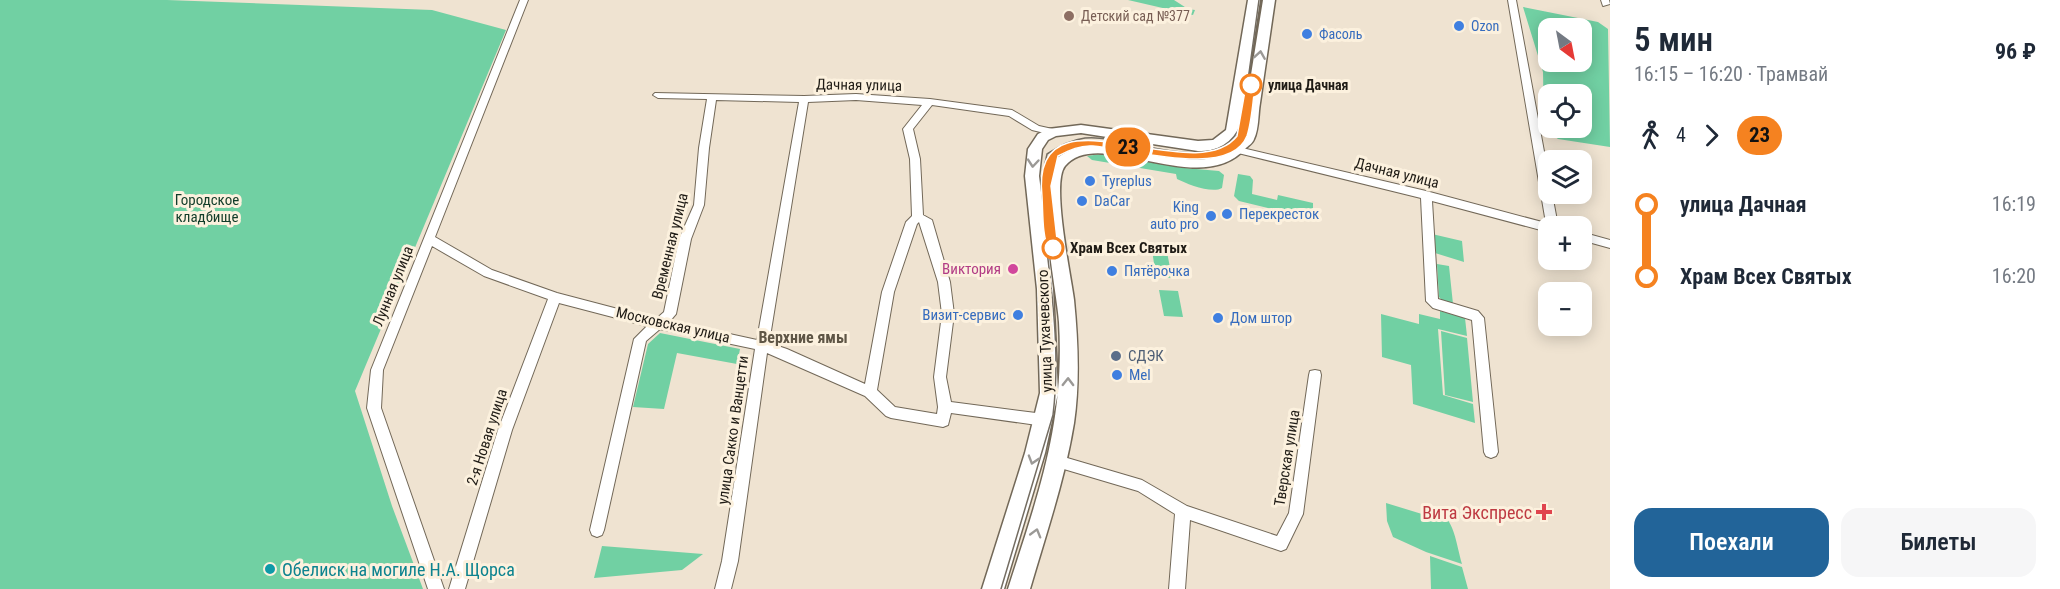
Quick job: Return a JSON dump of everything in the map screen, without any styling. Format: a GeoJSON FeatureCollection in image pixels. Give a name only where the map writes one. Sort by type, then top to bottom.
{"type":"FeatureCollection","features":[{"type":"Feature","properties":{"kind":"main road"},"geometry":{"type":"LineString","coordinates":[[1218,144],[1229,137],[1233,130],[1254,0]]}},
{"type":"Feature","properties":{"kind":"main road"},"geometry":{"type":"LineString","coordinates":[[1053,132],[1081,129],[1189,146],[1218,144],[1236,152],[1248,138],[1269,0]]}},
{"type":"Feature","properties":{"kind":"main road","name":"улица Тухачевского"},"geometry":{"type":"LineString","coordinates":[[993,589],[1044,420],[1049,393],[1045,289],[1032,163],[1038,143],[1053,132]]}},
{"type":"Feature","properties":{"kind":"main road","name":"улица Тухачевского"},"geometry":{"type":"LineString","coordinates":[[1019,589],[1057,461],[1065,423],[1069,370],[1064,290],[1052,193],[1054,170],[1065,158],[1076,152],[1090,150],[1105,150],[1192,164],[1219,160],[1236,152]]}},
{"type":"Feature","properties":{"kind":"street","name":"Лунная улица"},"geometry":{"type":"LineString","coordinates":[[436,589],[374,408],[377,370],[524,0]]}},
{"type":"Feature","properties":{"kind":"street"},"geometry":{"type":"LineString","coordinates":[[1512,0],[1550,216]]}},
{"type":"Feature","properties":{"kind":"street","name":"Дачная улица"},"geometry":{"type":"LineString","coordinates":[[658,95],[804,99],[856,97],[930,102],[1012,112],[1036,128],[1053,132]]}},
{"type":"Feature","properties":{"kind":"street","name":"Временная улица"},"geometry":{"type":"LineString","coordinates":[[597,530],[640,339],[670,314],[685,240],[699,205],[704,148],[712,97]]}},
{"type":"Feature","properties":{"kind":"street","name":"улица Сакко и Ванцетти"},"geometry":{"type":"LineString","coordinates":[[723,589],[730,561],[762,347],[804,99]]}},
{"type":"Feature","properties":{"kind":"street"},"geometry":{"type":"LineString","coordinates":[[870,392],[888,292],[912,222],[918,216],[915,159],[908,129],[930,102]]}},
{"type":"Feature","properties":{"kind":"street","name":"Дачная улица"},"geometry":{"type":"LineString","coordinates":[[1236,152],[1426,195],[1538,225]]}},
{"type":"Feature","properties":{"kind":"street"},"geometry":{"type":"LineString","coordinates":[[1426,195],[1432,301],[1437,305],[1474,314],[1478,318],[1491,452]]}},
{"type":"Feature","properties":{"kind":"street"},"geometry":{"type":"LineString","coordinates":[[918,216],[926,220],[944,282],[948,314],[940,377],[945,407],[1044,420]]}},
{"type":"Feature","properties":{"kind":"street","name":"Московская улица"},"geometry":{"type":"LineString","coordinates":[[429,239],[488,273],[555,297],[658,324],[762,347],[870,392],[891,412],[943,421],[945,407]]}},
{"type":"Feature","properties":{"kind":"street"},"geometry":{"type":"LineString","coordinates":[[1592,239],[1610,244]]}},
{"type":"Feature","properties":{"kind":"street","name":"2-я Новая улица"},"geometry":{"type":"LineString","coordinates":[[457,589],[505,430],[555,297]]}},
{"type":"Feature","properties":{"kind":"street","name":"Тверская улица"},"geometry":{"type":"LineString","coordinates":[[1183,510],[1281,544],[1296,514],[1316,375]]}},
{"type":"Feature","properties":{"kind":"street"},"geometry":{"type":"LineString","coordinates":[[1057,461],[1143,486],[1183,510],[1177,589]]}},
{"type":"Feature","properties":{"kind":"green space","name":"Городское кладбище"},"geometry":{"type":"Polygon","coordinates":[[[0,0],[167,0],[432,10],[506,30],[355,391],[392,506],[423,589],[0,589],[0,0]]]}},
{"type":"Feature","properties":{"kind":"green space"},"geometry":{"type":"Polygon","coordinates":[[[1128,0],[1174,0],[1188,9],[1195,10],[1193,15],[1128,0]]]}},
{"type":"Feature","properties":{"kind":"green space"},"geometry":{"type":"Polygon","coordinates":[[[1523,7],[1578,18],[1538,18],[1538,56],[1523,7]]]}},
{"type":"Feature","properties":{"kind":"green space"},"geometry":{"type":"Polygon","coordinates":[[[1592,21],[1608,29],[1610,147],[1557,138],[1592,138],[1592,84],[1543,84],[1543,72],[1592,72],[1592,21]]]}},
{"type":"Feature","properties":{"kind":"green space"},"geometry":{"type":"Polygon","coordinates":[[[1101,154],[1185,168],[1219,171],[1224,175],[1222,188],[1212,190],[1200,188],[1177,179],[1176,174],[1092,160],[1087,156],[1101,154]]]}},
{"type":"Feature","properties":{"kind":"green space"},"geometry":{"type":"Polygon","coordinates":[[[1238,174],[1250,176],[1253,180],[1252,194],[1277,200],[1278,195],[1313,203],[1313,219],[1239,201],[1234,196],[1238,174]]]}},
{"type":"Feature","properties":{"kind":"green space"},"geometry":{"type":"Polygon","coordinates":[[[1432,234],[1462,241],[1464,262],[1435,253],[1432,234]]]}},
{"type":"Feature","properties":{"kind":"green space"},"geometry":{"type":"Polygon","coordinates":[[[1152,250],[1167,252],[1172,278],[1156,277],[1152,250]]]}},
{"type":"Feature","properties":{"kind":"green space"},"geometry":{"type":"Polygon","coordinates":[[[1437,264],[1449,266],[1453,304],[1444,302],[1439,297],[1437,264]]]}},
{"type":"Feature","properties":{"kind":"green space"},"geometry":{"type":"Polygon","coordinates":[[[1159,290],[1178,291],[1183,317],[1164,316],[1159,290]]]}},
{"type":"Feature","properties":{"kind":"green space"},"geometry":{"type":"Polygon","coordinates":[[[1440,311],[1465,318],[1467,336],[1438,329],[1443,395],[1473,404],[1475,423],[1413,404],[1411,365],[1382,357],[1381,314],[1419,324],[1419,314],[1440,319],[1440,311]]]}},
{"type":"Feature","properties":{"kind":"green space"},"geometry":{"type":"Polygon","coordinates":[[[1441,331],[1467,338],[1473,402],[1445,395],[1441,331]]]}},
{"type":"Feature","properties":{"kind":"green space"},"geometry":{"type":"Polygon","coordinates":[[[660,333],[740,349],[737,364],[677,353],[664,409],[633,407],[648,344],[660,333]]]}},
{"type":"Feature","properties":{"kind":"green space"},"geometry":{"type":"Polygon","coordinates":[[[1386,503],[1435,518],[1436,509],[1442,513],[1454,533],[1462,564],[1426,552],[1393,537],[1387,521],[1386,503]]]}},
{"type":"Feature","properties":{"kind":"green space"},"geometry":{"type":"Polygon","coordinates":[[[602,546],[703,554],[682,570],[594,578],[602,546]]]}},
{"type":"Feature","properties":{"kind":"green space"},"geometry":{"type":"Polygon","coordinates":[[[1430,556],[1462,567],[1468,589],[1431,589],[1430,556]]]}},
{"type":"Feature","properties":{"kind":"tram line"},"geometry":{"type":"LineString","coordinates":[[1001,589],[1053,415],[1056,342],[1043,197],[1047,154],[1065,144],[1085,138],[1104,138],[1175,152],[1198,153],[1218,149],[1233,138],[1243,117],[1259,0]]}},
{"type":"Feature","properties":{"kind":"tram line","name":"23"},"geometry":{"type":"LineString","coordinates":[[1053,248],[1046,186],[1054,154],[1080,143],[1114,144],[1192,157],[1227,150],[1242,136],[1251,85]]}},
{"type":"Feature","properties":{"kind":"place","name":"Детский сад №377"},"geometry":{"type":"Point","coordinates":[1069,16]}},
{"type":"Feature","properties":{"kind":"place","name":"Ozon"},"geometry":{"type":"Point","coordinates":[1459,26]}},
{"type":"Feature","properties":{"kind":"place","name":"Фасоль"},"geometry":{"type":"Point","coordinates":[1307,34]}},
{"type":"Feature","properties":{"kind":"place","name":"улица Дачная"},"geometry":{"type":"Point","coordinates":[1251,85]}},
{"type":"Feature","properties":{"kind":"place","name":"Tyreplus"},"geometry":{"type":"Point","coordinates":[1090,181]}},
{"type":"Feature","properties":{"kind":"place","name":"DaCar"},"geometry":{"type":"Point","coordinates":[1082,201]}},
{"type":"Feature","properties":{"kind":"place","name":"Перекресток"},"geometry":{"type":"Point","coordinates":[1227,214]}},
{"type":"Feature","properties":{"kind":"place","name":"King auto pro"},"geometry":{"type":"Point","coordinates":[1211,216]}},
{"type":"Feature","properties":{"kind":"place","name":"Храм Всех Святых"},"geometry":{"type":"Point","coordinates":[1053,248]}},
{"type":"Feature","properties":{"kind":"place","name":"Виктория"},"geometry":{"type":"Point","coordinates":[1013,269]}},
{"type":"Feature","properties":{"kind":"place","name":"Пятёрочка"},"geometry":{"type":"Point","coordinates":[1112,271]}},
{"type":"Feature","properties":{"kind":"place","name":"Визит-сервис"},"geometry":{"type":"Point","coordinates":[1018,315]}},
{"type":"Feature","properties":{"kind":"place","name":"Дом штор"},"geometry":{"type":"Point","coordinates":[1218,318]}},
{"type":"Feature","properties":{"kind":"place","name":"СДЭК"},"geometry":{"type":"Point","coordinates":[1116,356]}},
{"type":"Feature","properties":{"kind":"place","name":"Mel"},"geometry":{"type":"Point","coordinates":[1117,375]}},
{"type":"Feature","properties":{"kind":"place","name":"Вита Экспресс"},"geometry":{"type":"Point","coordinates":[1544,512]}},
{"type":"Feature","properties":{"kind":"place","name":"Обелиск на могиле Н.А. Щорса"},"geometry":{"type":"Point","coordinates":[270,569]}},
{"type":"Feature","properties":{"kind":"district","name":"Верхние ямы"},"geometry":{"type":"Point","coordinates":[803,337]}}]}
